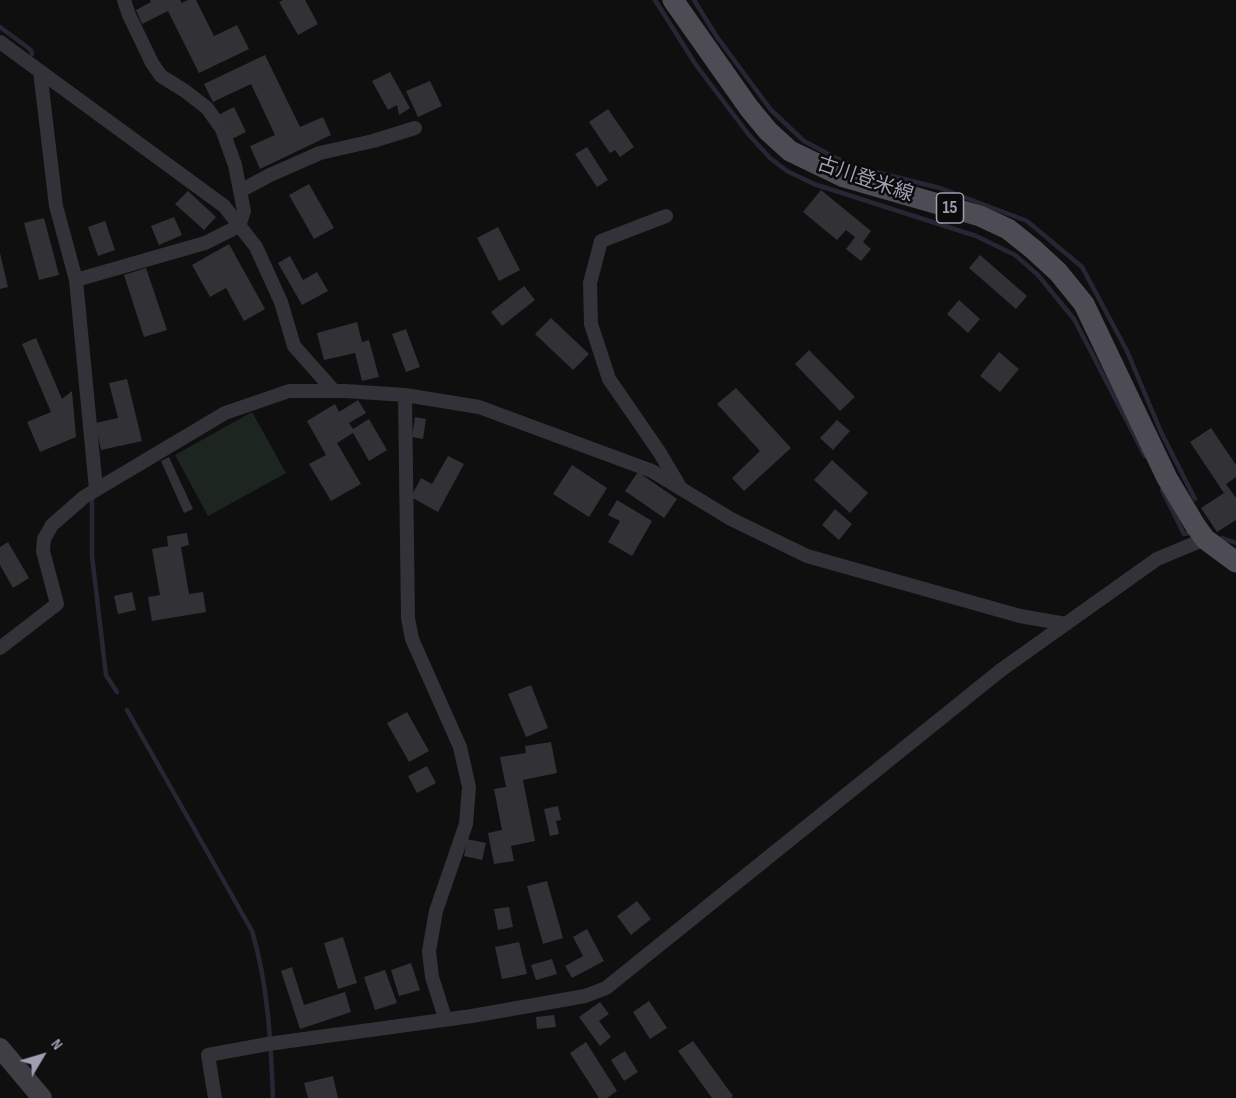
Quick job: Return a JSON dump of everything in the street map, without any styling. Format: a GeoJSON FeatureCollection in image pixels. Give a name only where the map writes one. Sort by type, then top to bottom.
{"type":"FeatureCollection","features":[{"type":"Feature","properties":{"kind":"main road","name":"古川登米線"},"geometry":{"type":"LineString","coordinates":[[673,0],[749,108],[790,152],[844,177],[980,216],[1008,230],[1058,272],[1084,304],[1167,478],[1205,539],[1236,562]]}},
{"type":"Feature","properties":{"kind":"street"},"geometry":{"type":"LineString","coordinates":[[76,280],[204,243],[239,226],[244,212],[235,165],[222,129],[207,108],[161,76],[152,63],[124,0]]}},
{"type":"Feature","properties":{"kind":"street"},"geometry":{"type":"LineString","coordinates":[[0,42],[224,206],[256,247],[281,302],[294,346],[334,391]]}},
{"type":"Feature","properties":{"kind":"street"},"geometry":{"type":"LineString","coordinates":[[40,71],[56,206],[76,280],[91,492]]}},
{"type":"Feature","properties":{"kind":"street"},"geometry":{"type":"LineString","coordinates":[[240,191],[320,153],[373,141],[415,128]]}},
{"type":"Feature","properties":{"kind":"street"},"geometry":{"type":"LineString","coordinates":[[666,216],[601,241],[590,284],[591,324],[609,379],[660,453],[681,489]]}},
{"type":"Feature","properties":{"kind":"street"},"geometry":{"type":"LineString","coordinates":[[0,648],[57,604],[43,550],[44,539],[52,525],[91,492],[225,413],[289,391],[405,395],[479,407],[652,471],[732,519],[807,556],[1020,616],[1066,624]]}},
{"type":"Feature","properties":{"kind":"street"},"geometry":{"type":"LineString","coordinates":[[405,395],[408,618],[412,639],[460,747],[469,787],[466,825],[436,912],[429,951],[432,977],[445,1018]]}},
{"type":"Feature","properties":{"kind":"street"},"geometry":{"type":"LineString","coordinates":[[215,1098],[208,1055],[445,1018],[472,1016],[585,996],[606,988],[1001,670],[1157,559],[1205,539]]}},
{"type":"Feature","properties":{"kind":"street"},"geometry":{"type":"LineString","coordinates":[[0,1048],[42,1098]]}},
{"type":"Feature","properties":{"kind":"shaded area"},"geometry":{"type":"Polygon","coordinates":[[[252,412],[286,473],[208,516],[175,455],[252,412]]]}},
{"type":"Feature","properties":{"kind":"building"},"geometry":{"type":"Polygon","coordinates":[[[150,0],[180,0],[182,3],[196,0],[214,36],[237,25],[249,49],[199,73],[168,11],[142,24],[136,10],[151,2],[150,0]]]}},
{"type":"Feature","properties":{"kind":"building"},"geometry":{"type":"Polygon","coordinates":[[[305,0],[318,24],[298,35],[279,2],[305,0]]]}},
{"type":"Feature","properties":{"kind":"building"},"geometry":{"type":"Polygon","coordinates":[[[265,55],[300,127],[323,117],[331,135],[260,169],[250,146],[275,135],[251,84],[213,102],[204,84],[265,55]]]}},
{"type":"Feature","properties":{"kind":"building"},"geometry":{"type":"Polygon","coordinates":[[[390,72],[410,108],[399,115],[397,105],[388,110],[372,81],[390,72]]]}},
{"type":"Feature","properties":{"kind":"building"},"geometry":{"type":"Polygon","coordinates":[[[430,81],[442,106],[418,117],[406,91],[430,81]]]}},
{"type":"Feature","properties":{"kind":"building"},"geometry":{"type":"Polygon","coordinates":[[[234,107],[246,132],[232,139],[220,114],[234,107]]]}},
{"type":"Feature","properties":{"kind":"building"},"geometry":{"type":"Polygon","coordinates":[[[608,109],[634,147],[620,157],[615,150],[610,153],[589,122],[608,109]]]}},
{"type":"Feature","properties":{"kind":"building"},"geometry":{"type":"Polygon","coordinates":[[[587,147],[608,180],[597,187],[575,154],[587,147]]]}},
{"type":"Feature","properties":{"kind":"building"},"geometry":{"type":"Polygon","coordinates":[[[309,184],[334,228],[314,239],[289,195],[309,184]]]}},
{"type":"Feature","properties":{"kind":"building"},"geometry":{"type":"Polygon","coordinates":[[[821,190],[871,231],[863,242],[871,249],[861,261],[846,249],[855,237],[846,230],[837,240],[803,212],[821,190]]]}},
{"type":"Feature","properties":{"kind":"building"},"geometry":{"type":"Polygon","coordinates":[[[188,191],[216,217],[204,230],[175,204],[188,191]]]}},
{"type":"Feature","properties":{"kind":"building"},"geometry":{"type":"Polygon","coordinates":[[[174,217],[182,235],[159,245],[151,226],[174,217]]]}},
{"type":"Feature","properties":{"kind":"building"},"geometry":{"type":"Polygon","coordinates":[[[44,218],[59,275],[39,280],[24,223],[44,218]]]}},
{"type":"Feature","properties":{"kind":"building"},"geometry":{"type":"Polygon","coordinates":[[[105,221],[115,250],[98,256],[88,227],[105,221]]]}},
{"type":"Feature","properties":{"kind":"building"},"geometry":{"type":"Polygon","coordinates":[[[498,227],[520,270],[499,281],[477,238],[498,227]]]}},
{"type":"Feature","properties":{"kind":"building"},"geometry":{"type":"Polygon","coordinates":[[[229,244],[265,309],[244,321],[226,288],[210,297],[192,265],[229,244]]]}},
{"type":"Feature","properties":{"kind":"building"},"geometry":{"type":"Polygon","coordinates":[[[0,253],[8,287],[0,289],[0,253]]]}},
{"type":"Feature","properties":{"kind":"building"},"geometry":{"type":"Polygon","coordinates":[[[980,255],[1027,296],[1016,309],[969,268],[980,255]]]}},
{"type":"Feature","properties":{"kind":"building"},"geometry":{"type":"Polygon","coordinates":[[[290,256],[303,280],[317,272],[328,291],[302,305],[278,263],[290,256]]]}},
{"type":"Feature","properties":{"kind":"building"},"geometry":{"type":"Polygon","coordinates":[[[146,268],[167,330],[144,337],[124,275],[146,268]]]}},
{"type":"Feature","properties":{"kind":"building"},"geometry":{"type":"Polygon","coordinates":[[[524,286],[535,300],[502,326],[491,312],[524,286]]]}},
{"type":"Feature","properties":{"kind":"building"},"geometry":{"type":"Polygon","coordinates":[[[959,300],[980,319],[968,333],[947,314],[959,300]]]}},
{"type":"Feature","properties":{"kind":"building"},"geometry":{"type":"Polygon","coordinates":[[[551,318],[589,354],[573,370],[535,334],[551,318]]]}},
{"type":"Feature","properties":{"kind":"building"},"geometry":{"type":"Polygon","coordinates":[[[357,322],[362,342],[369,340],[379,377],[362,381],[355,353],[324,360],[317,333],[357,322]]]}},
{"type":"Feature","properties":{"kind":"building"},"geometry":{"type":"Polygon","coordinates":[[[406,329],[420,367],[406,372],[392,334],[406,329]]]}},
{"type":"Feature","properties":{"kind":"building"},"geometry":{"type":"Polygon","coordinates":[[[36,338],[62,399],[72,391],[76,437],[40,452],[27,422],[51,412],[22,344],[36,338]]]}},
{"type":"Feature","properties":{"kind":"building"},"geometry":{"type":"Polygon","coordinates":[[[809,350],[855,397],[840,411],[795,364],[809,350]]]}},
{"type":"Feature","properties":{"kind":"building"},"geometry":{"type":"Polygon","coordinates":[[[999,352],[1019,369],[1000,392],[980,376],[999,352]]]}},
{"type":"Feature","properties":{"kind":"building"},"geometry":{"type":"Polygon","coordinates":[[[127,379],[142,441],[101,450],[95,423],[118,418],[109,383],[127,379]]]}},
{"type":"Feature","properties":{"kind":"building"},"geometry":{"type":"Polygon","coordinates":[[[736,388],[791,448],[744,491],[732,478],[760,451],[717,404],[736,388]]]}},
{"type":"Feature","properties":{"kind":"building"},"geometry":{"type":"Polygon","coordinates":[[[358,400],[366,413],[349,423],[353,429],[369,419],[387,450],[369,461],[353,433],[337,443],[361,484],[331,501],[309,464],[326,455],[307,421],[335,404],[339,412],[358,400]]]}},
{"type":"Feature","properties":{"kind":"building"},"geometry":{"type":"Polygon","coordinates":[[[415,417],[426,419],[423,439],[412,437],[415,417]]]}},
{"type":"Feature","properties":{"kind":"building"},"geometry":{"type":"Polygon","coordinates":[[[837,420],[850,431],[833,450],[820,438],[837,420]]]}},
{"type":"Feature","properties":{"kind":"building"},"geometry":{"type":"Polygon","coordinates":[[[1211,428],[1236,465],[1236,477],[1226,484],[1236,498],[1236,520],[1217,532],[1201,508],[1224,493],[1190,442],[1211,428]]]}},
{"type":"Feature","properties":{"kind":"building"},"geometry":{"type":"Polygon","coordinates":[[[448,456],[464,464],[438,512],[411,497],[421,478],[432,484],[448,456]]]}},
{"type":"Feature","properties":{"kind":"building"},"geometry":{"type":"Polygon","coordinates":[[[169,457],[193,509],[184,513],[161,461],[169,457]]]}},
{"type":"Feature","properties":{"kind":"building"},"geometry":{"type":"Polygon","coordinates":[[[832,460],[868,493],[850,513],[814,480],[832,460]]]}},
{"type":"Feature","properties":{"kind":"building"},"geometry":{"type":"Polygon","coordinates":[[[572,465],[607,488],[589,517],[553,494],[572,465]]]}},
{"type":"Feature","properties":{"kind":"building"},"geometry":{"type":"Polygon","coordinates":[[[638,472],[677,499],[664,518],[625,491],[638,472]]]}},
{"type":"Feature","properties":{"kind":"building"},"geometry":{"type":"Polygon","coordinates":[[[617,500],[652,521],[632,556],[608,542],[620,521],[608,515],[617,500]]]}},
{"type":"Feature","properties":{"kind":"building"},"geometry":{"type":"Polygon","coordinates":[[[835,509],[852,524],[839,540],[822,525],[835,509]]]}},
{"type":"Feature","properties":{"kind":"building"},"geometry":{"type":"Polygon","coordinates":[[[187,533],[189,545],[181,547],[189,594],[203,592],[206,612],[152,621],[148,597],[160,595],[152,549],[168,546],[167,536],[187,533]]]}},
{"type":"Feature","properties":{"kind":"building"},"geometry":{"type":"Polygon","coordinates":[[[8,542],[29,578],[13,588],[0,565],[0,547],[8,542]]]}},
{"type":"Feature","properties":{"kind":"building"},"geometry":{"type":"Polygon","coordinates":[[[132,592],[136,610],[118,614],[114,596],[132,592]]]}},
{"type":"Feature","properties":{"kind":"building"},"geometry":{"type":"Polygon","coordinates":[[[531,685],[548,728],[526,737],[508,694],[531,685]]]}},
{"type":"Feature","properties":{"kind":"building"},"geometry":{"type":"Polygon","coordinates":[[[407,712],[429,751],[409,762],[387,723],[407,712]]]}},
{"type":"Feature","properties":{"kind":"building"},"geometry":{"type":"Polygon","coordinates":[[[551,742],[557,773],[523,780],[535,841],[511,846],[514,861],[494,864],[488,833],[502,830],[494,789],[506,787],[500,757],[526,753],[525,746],[551,742]]]}},
{"type":"Feature","properties":{"kind":"building"},"geometry":{"type":"Polygon","coordinates":[[[427,766],[436,783],[417,793],[408,776],[427,766]]]}},
{"type":"Feature","properties":{"kind":"building"},"geometry":{"type":"Polygon","coordinates":[[[558,806],[561,820],[556,821],[559,834],[550,836],[544,809],[558,806]]]}},
{"type":"Feature","properties":{"kind":"building"},"geometry":{"type":"Polygon","coordinates":[[[467,839],[486,843],[482,860],[464,856],[467,839]]]}},
{"type":"Feature","properties":{"kind":"building"},"geometry":{"type":"Polygon","coordinates":[[[547,881],[563,938],[543,944],[527,886],[547,881]]]}},
{"type":"Feature","properties":{"kind":"building"},"geometry":{"type":"Polygon","coordinates":[[[637,901],[651,919],[631,935],[617,916],[637,901]]]}},
{"type":"Feature","properties":{"kind":"building"},"geometry":{"type":"Polygon","coordinates":[[[509,907],[513,927],[498,930],[494,909],[509,907]]]}},
{"type":"Feature","properties":{"kind":"building"},"geometry":{"type":"Polygon","coordinates":[[[587,929],[604,961],[572,978],[565,966],[583,956],[573,937],[587,929]]]}},
{"type":"Feature","properties":{"kind":"building"},"geometry":{"type":"Polygon","coordinates":[[[343,937],[357,983],[338,989],[324,943],[343,937]]]}},
{"type":"Feature","properties":{"kind":"building"},"geometry":{"type":"Polygon","coordinates":[[[519,942],[527,974],[502,979],[495,947],[519,942]]]}},
{"type":"Feature","properties":{"kind":"building"},"geometry":{"type":"Polygon","coordinates":[[[552,959],[557,974],[536,980],[531,965],[552,959]]]}},
{"type":"Feature","properties":{"kind":"building"},"geometry":{"type":"Polygon","coordinates":[[[411,963],[420,990],[399,996],[391,970],[411,963]]]}},
{"type":"Feature","properties":{"kind":"building"},"geometry":{"type":"Polygon","coordinates":[[[292,967],[304,1005],[345,992],[351,1012],[300,1029],[281,971],[292,967]]]}},
{"type":"Feature","properties":{"kind":"building"},"geometry":{"type":"Polygon","coordinates":[[[385,970],[397,1003],[375,1010],[364,977],[385,970]]]}},
{"type":"Feature","properties":{"kind":"building"},"geometry":{"type":"Polygon","coordinates":[[[649,1001],[667,1028],[650,1039],[633,1012],[649,1001]]]}},
{"type":"Feature","properties":{"kind":"building"},"geometry":{"type":"Polygon","coordinates":[[[600,1002],[609,1014],[599,1021],[611,1037],[600,1046],[579,1017],[600,1002]]]}},
{"type":"Feature","properties":{"kind":"building"},"geometry":{"type":"Polygon","coordinates":[[[554,1015],[556,1027],[537,1029],[536,1017],[554,1015]]]}},
{"type":"Feature","properties":{"kind":"building"},"geometry":{"type":"Polygon","coordinates":[[[693,1041],[733,1096],[731,1098],[712,1098],[678,1051],[693,1041]]]}},
{"type":"Feature","properties":{"kind":"building"},"geometry":{"type":"Polygon","coordinates":[[[586,1042],[617,1091],[607,1098],[599,1098],[570,1053],[586,1042]]]}},
{"type":"Feature","properties":{"kind":"building"},"geometry":{"type":"Polygon","coordinates":[[[625,1051],[638,1072],[624,1081],[611,1060],[625,1051]]]}},
{"type":"Feature","properties":{"kind":"building"},"geometry":{"type":"Polygon","coordinates":[[[333,1076],[338,1098],[308,1098],[304,1083],[333,1076]]]}},
{"type":"Feature","properties":{"kind":"waterway"},"geometry":{"type":"LineString","coordinates":[[655,0],[696,65],[749,135],[770,158],[787,171],[814,184],[976,236],[1015,255],[1037,274],[1074,319],[1145,456]]}},
{"type":"Feature","properties":{"kind":"waterway"},"geometry":{"type":"LineString","coordinates":[[694,0],[717,37],[771,110],[804,141],[851,166],[940,188],[1027,221],[1082,267],[1127,351],[1161,432],[1195,499]]}},
{"type":"Feature","properties":{"kind":"waterway"},"geometry":{"type":"LineString","coordinates":[[0,27],[31,50],[32,54]]}},
{"type":"Feature","properties":{"kind":"waterway"},"geometry":{"type":"LineString","coordinates":[[1162,490],[1184,534],[1189,533]]}},
{"type":"Feature","properties":{"kind":"waterway"},"geometry":{"type":"LineString","coordinates":[[92,496],[92,556],[106,675],[117,692]]}},
{"type":"Feature","properties":{"kind":"waterway"},"geometry":{"type":"LineString","coordinates":[[1222,538],[1236,543]]}},
{"type":"Feature","properties":{"kind":"waterway"},"geometry":{"type":"LineString","coordinates":[[127,710],[252,931],[265,993],[273,1098]]}}]}
